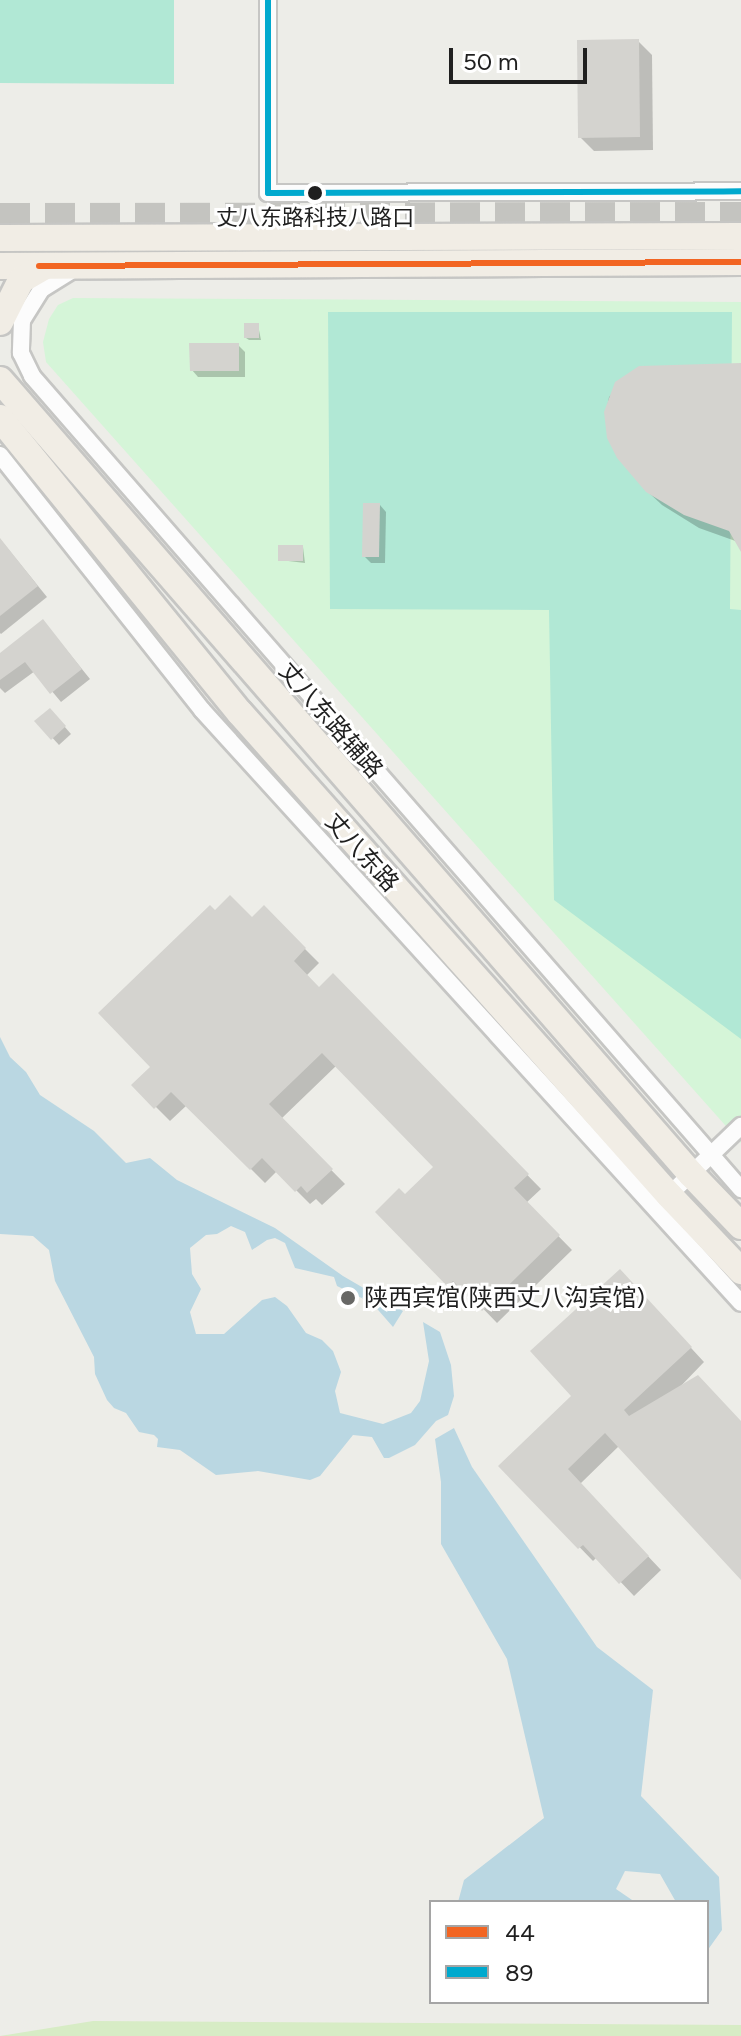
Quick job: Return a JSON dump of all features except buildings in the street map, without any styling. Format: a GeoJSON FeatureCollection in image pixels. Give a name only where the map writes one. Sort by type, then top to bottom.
{"type":"FeatureCollection","features":[{"type":"Feature","properties":{"kind":"main road"},"geometry":{"type":"LineString","coordinates":[[0,238],[741,236]]}},
{"type":"Feature","properties":{"kind":"main road"},"geometry":{"type":"LineString","coordinates":[[0,266],[741,262]]}},
{"type":"Feature","properties":{"kind":"main road"},"geometry":{"type":"LineString","coordinates":[[0,322],[21,280],[34,269],[46,266]]}},
{"type":"Feature","properties":{"kind":"main road","name":"丈八东路"},"geometry":{"type":"LineString","coordinates":[[2,380],[700,1164],[741,1226]]}},
{"type":"Feature","properties":{"kind":"main road","name":"丈八东路"},"geometry":{"type":"LineString","coordinates":[[0,418],[240,713],[669,1195],[741,1271]]}},
{"type":"Feature","properties":{"kind":"street"},"geometry":{"type":"LineString","coordinates":[[268,0],[268,193],[741,191]]}},
{"type":"Feature","properties":{"kind":"street","name":"丈八东路辅路"},"geometry":{"type":"LineString","coordinates":[[107,265],[61,274],[35,296],[20,328],[21,353],[32,376],[700,1164],[741,1189]]}},
{"type":"Feature","properties":{"kind":"street"},"geometry":{"type":"LineString","coordinates":[[0,455],[202,710],[741,1303]]}},
{"type":"Feature","properties":{"kind":"street"},"geometry":{"type":"LineString","coordinates":[[669,1195],[741,1126]]}},
{"type":"Feature","properties":{"kind":"green space"},"geometry":{"type":"Polygon","coordinates":[[[0,0],[174,0],[174,84],[0,83],[0,0]]]}},
{"type":"Feature","properties":{"kind":"green space"},"geometry":{"type":"Polygon","coordinates":[[[73,298],[741,302],[741,1143],[46,362],[43,342],[49,319],[58,305],[73,298]]]}},
{"type":"Feature","properties":{"kind":"green space"},"geometry":{"type":"Polygon","coordinates":[[[328,312],[732,312],[730,609],[741,610],[741,1039],[554,900],[549,610],[330,609],[328,312]]]}},
{"type":"Feature","properties":{"kind":"green space"},"geometry":{"type":"Polygon","coordinates":[[[93,2021],[741,2025],[741,2036],[0,2036],[93,2021]]]}},
{"type":"Feature","properties":{"kind":"water"},"geometry":{"type":"Polygon","coordinates":[[[0,1037],[10,1057],[26,1072],[40,1095],[94,1131],[126,1163],[150,1158],[177,1180],[275,1228],[343,1276],[403,1311],[393,1327],[372,1303],[337,1286],[334,1277],[295,1268],[285,1243],[275,1238],[252,1250],[245,1232],[231,1226],[217,1234],[206,1235],[190,1248],[192,1274],[201,1289],[190,1312],[196,1334],[224,1334],[262,1300],[275,1297],[287,1306],[306,1333],[322,1340],[333,1351],[341,1372],[335,1391],[340,1413],[383,1424],[411,1413],[420,1401],[429,1361],[423,1322],[440,1332],[451,1365],[454,1396],[448,1415],[436,1421],[415,1445],[389,1458],[384,1458],[372,1437],[353,1435],[320,1476],[310,1480],[258,1471],[216,1475],[180,1450],[157,1447],[158,1439],[154,1435],[139,1432],[126,1413],[114,1408],[107,1400],[95,1374],[94,1357],[55,1281],[49,1250],[33,1236],[0,1234],[0,1037]]]}},
{"type":"Feature","properties":{"kind":"water"},"geometry":{"type":"Polygon","coordinates":[[[454,1428],[472,1467],[597,1647],[653,1690],[641,1796],[719,1877],[722,1930],[709,1948],[709,1900],[675,1900],[660,1874],[625,1871],[616,1889],[632,1900],[459,1900],[464,1880],[544,1818],[507,1659],[441,1544],[441,1482],[435,1439],[454,1428]]]}},
{"type":"Feature","properties":{"kind":"tunnel"},"geometry":{"type":"LineString","coordinates":[[0,218],[741,217]]}},
{"type":"Feature","properties":{"kind":"transit line","name":"89"},"geometry":{"type":"LineString","coordinates":[[268,0],[268,193],[741,191]]}},
{"type":"Feature","properties":{"kind":"transit line","name":"44"},"geometry":{"type":"LineString","coordinates":[[39,266],[741,262]]}},
{"type":"Feature","properties":{"kind":"place","name":"丈八东路科技八路口"},"geometry":{"type":"Point","coordinates":[315,193]}},
{"type":"Feature","properties":{"kind":"place","name":"陕西宾馆(陕西丈八沟宾馆)"},"geometry":{"type":"Point","coordinates":[348,1298]}}]}
